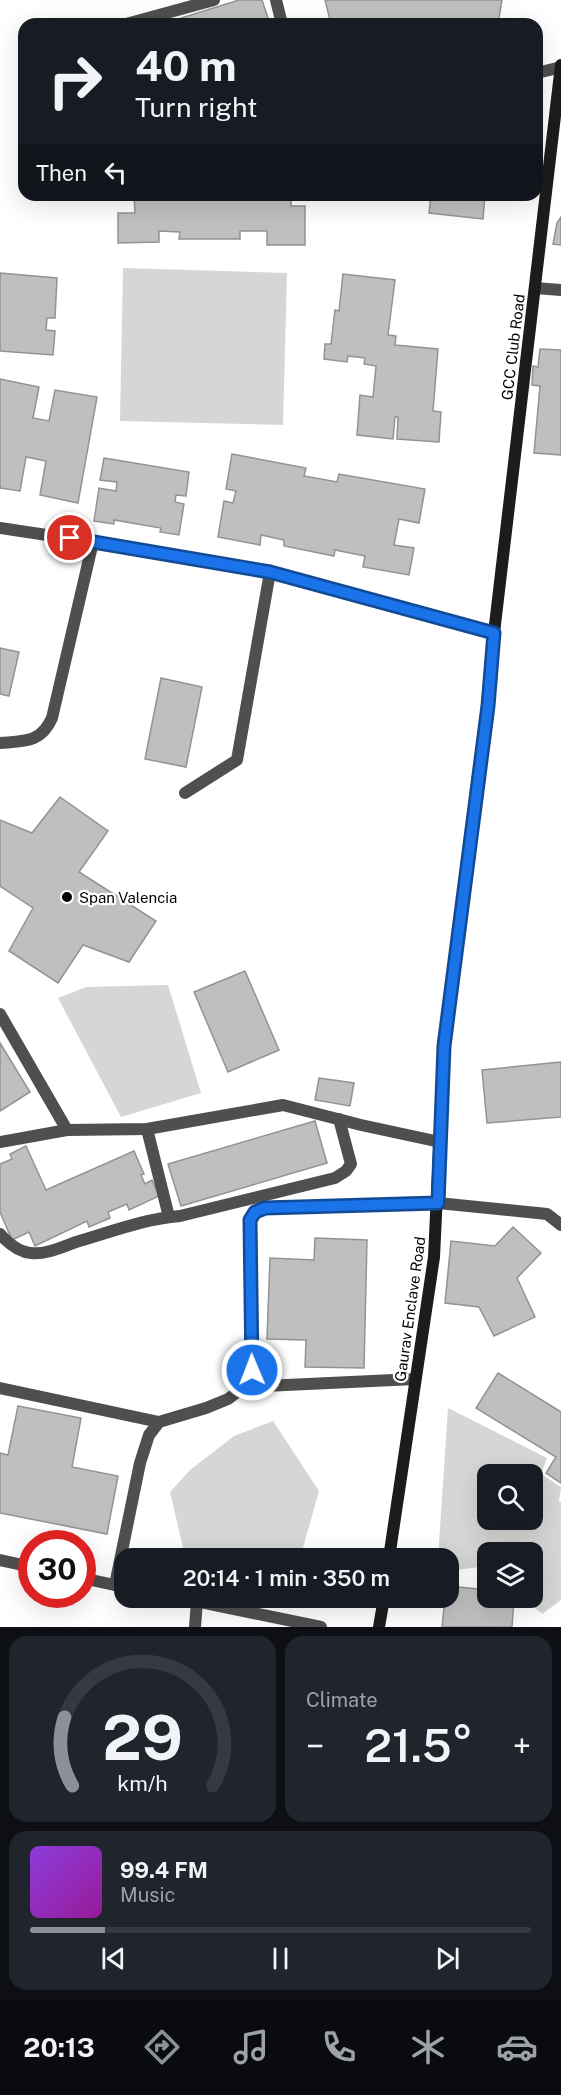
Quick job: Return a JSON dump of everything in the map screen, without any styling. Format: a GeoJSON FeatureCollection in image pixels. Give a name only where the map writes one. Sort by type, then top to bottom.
{"type":"FeatureCollection","features":[{"type":"Feature","properties":{"kind":"street"},"geometry":{"type":"LineString","coordinates":[[148,18],[214,0]]}},
{"type":"Feature","properties":{"kind":"street"},"geometry":{"type":"LineString","coordinates":[[276,0],[280,18]]}},
{"type":"Feature","properties":{"kind":"street"},"geometry":{"type":"LineString","coordinates":[[543,71],[561,66]]}},
{"type":"Feature","properties":{"kind":"street","name":"GCC Club Road"},"geometry":{"type":"LineString","coordinates":[[494,633],[561,66]]}},
{"type":"Feature","properties":{"kind":"street"},"geometry":{"type":"LineString","coordinates":[[535,288],[561,290]]}},
{"type":"Feature","properties":{"kind":"street"},"geometry":{"type":"LineString","coordinates":[[0,528],[270,572],[494,633]]}},
{"type":"Feature","properties":{"kind":"street"},"geometry":{"type":"LineString","coordinates":[[0,743],[30,740],[40,735],[48,727],[93,542]]}},
{"type":"Feature","properties":{"kind":"street"},"geometry":{"type":"LineString","coordinates":[[185,793],[237,760],[270,572]]}},
{"type":"Feature","properties":{"kind":"street","name":"Gaurav Enclave Road"},"geometry":{"type":"LineString","coordinates":[[391,1548],[434,1257],[444,1046],[488,706],[494,633]]}},
{"type":"Feature","properties":{"kind":"street"},"geometry":{"type":"LineString","coordinates":[[0,1014],[67,1130]]}},
{"type":"Feature","properties":{"kind":"street"},"geometry":{"type":"LineString","coordinates":[[0,1142],[67,1130],[147,1129],[283,1105],[440,1142]]}},
{"type":"Feature","properties":{"kind":"street"},"geometry":{"type":"LineString","coordinates":[[0,1234],[8,1244],[31,1254],[156,1218],[180,1216],[335,1178],[346,1171],[351,1164],[339,1119]]}},
{"type":"Feature","properties":{"kind":"street"},"geometry":{"type":"LineString","coordinates":[[147,1129],[168,1217]]}},
{"type":"Feature","properties":{"kind":"street"},"geometry":{"type":"LineString","coordinates":[[0,1388],[159,1422],[228,1399],[244,1387],[252,1370],[250,1220],[255,1212],[265,1208],[438,1203],[547,1214],[561,1225]]}},
{"type":"Feature","properties":{"kind":"street"},"geometry":{"type":"LineString","coordinates":[[244,1387],[416,1379]]}},
{"type":"Feature","properties":{"kind":"street"},"geometry":{"type":"LineString","coordinates":[[126,1548],[140,1462],[149,1435],[159,1422]]}},
{"type":"Feature","properties":{"kind":"street"},"geometry":{"type":"LineString","coordinates":[[0,1560],[18,1564]]}},
{"type":"Feature","properties":{"kind":"street"},"geometry":{"type":"LineString","coordinates":[[96,1581],[114,1585]]}},
{"type":"Feature","properties":{"kind":"street"},"geometry":{"type":"LineString","coordinates":[[195,1627],[196,1608]]}},
{"type":"Feature","properties":{"kind":"street"},"geometry":{"type":"LineString","coordinates":[[234,1608],[321,1627]]}},
{"type":"Feature","properties":{"kind":"street"},"geometry":{"type":"LineString","coordinates":[[379,1627],[382,1608]]}},
{"type":"Feature","properties":{"kind":"shaded area"},"geometry":{"type":"Polygon","coordinates":[[[123,268],[287,273],[283,425],[120,421],[123,268]]]}},
{"type":"Feature","properties":{"kind":"shaded area"},"geometry":{"type":"Polygon","coordinates":[[[168,985],[201,1093],[121,1117],[58,998],[86,987],[168,985]]]}},
{"type":"Feature","properties":{"kind":"shaded area"},"geometry":{"type":"Polygon","coordinates":[[[448,1408],[547,1458],[543,1469],[543,1464],[477,1464],[477,1530],[543,1530],[543,1475],[561,1487],[559,1501],[561,1503],[561,1600],[542,1614],[535,1608],[543,1608],[543,1542],[477,1542],[477,1567],[459,1570],[459,1548],[439,1548],[448,1408]]]}},
{"type":"Feature","properties":{"kind":"shaded area"},"geometry":{"type":"Polygon","coordinates":[[[273,1421],[319,1491],[303,1548],[183,1548],[170,1492],[190,1470],[234,1436],[273,1421]]]}},
{"type":"Feature","properties":{"kind":"building"},"geometry":{"type":"Polygon","coordinates":[[[239,0],[262,0],[268,18],[181,18],[239,0]]]}},
{"type":"Feature","properties":{"kind":"building"},"geometry":{"type":"Polygon","coordinates":[[[325,0],[502,0],[499,18],[330,18],[325,0]]]}},
{"type":"Feature","properties":{"kind":"building"},"geometry":{"type":"Polygon","coordinates":[[[134,201],[291,201],[291,206],[305,206],[305,245],[267,245],[267,231],[240,231],[240,239],[179,239],[180,232],[159,231],[159,242],[118,243],[118,213],[135,213],[134,201]]]}},
{"type":"Feature","properties":{"kind":"building"},"geometry":{"type":"Polygon","coordinates":[[[430,201],[484,201],[483,219],[429,213],[430,201]]]}},
{"type":"Feature","properties":{"kind":"building"},"geometry":{"type":"Polygon","coordinates":[[[561,217],[561,245],[553,244],[557,223],[561,217]]]}},
{"type":"Feature","properties":{"kind":"building"},"geometry":{"type":"Polygon","coordinates":[[[0,273],[57,278],[55,318],[47,318],[46,330],[55,331],[53,355],[0,351],[0,273]]]}},
{"type":"Feature","properties":{"kind":"building"},"geometry":{"type":"Polygon","coordinates":[[[343,274],[395,280],[388,335],[396,336],[395,345],[438,349],[433,411],[441,412],[439,442],[397,439],[398,417],[395,417],[393,439],[357,435],[360,395],[373,397],[376,366],[364,364],[365,358],[348,356],[347,362],[324,359],[325,344],[331,344],[335,310],[339,311],[343,274]]]}},
{"type":"Feature","properties":{"kind":"building"},"geometry":{"type":"Polygon","coordinates":[[[540,349],[561,350],[561,455],[534,453],[540,386],[532,385],[533,366],[538,367],[540,349]]]}},
{"type":"Feature","properties":{"kind":"building"},"geometry":{"type":"Polygon","coordinates":[[[0,379],[39,387],[33,418],[49,421],[55,390],[97,397],[78,503],[40,495],[46,461],[26,457],[20,491],[0,488],[0,379]]]}},
{"type":"Feature","properties":{"kind":"building"},"geometry":{"type":"Polygon","coordinates":[[[232,454],[306,468],[304,476],[337,482],[339,474],[425,489],[419,523],[399,519],[394,545],[414,548],[409,575],[363,567],[365,556],[335,550],[334,556],[284,546],[284,540],[261,535],[260,545],[218,537],[224,501],[233,503],[236,491],[226,489],[232,454]]]}},
{"type":"Feature","properties":{"kind":"building"},"geometry":{"type":"Polygon","coordinates":[[[104,458],[189,472],[186,496],[176,495],[175,502],[184,504],[179,535],[160,532],[161,528],[114,520],[114,524],[94,521],[99,488],[116,491],[117,482],[100,480],[104,458]]]}},
{"type":"Feature","properties":{"kind":"building"},"geometry":{"type":"Polygon","coordinates":[[[0,648],[19,652],[9,696],[0,694],[0,648]]]}},
{"type":"Feature","properties":{"kind":"building"},"geometry":{"type":"Polygon","coordinates":[[[161,678],[202,687],[186,767],[145,759],[161,678]]]}},
{"type":"Feature","properties":{"kind":"building","name":"Span Valencia"},"geometry":{"type":"Polygon","coordinates":[[[60,797],[108,831],[79,872],[156,921],[129,962],[83,945],[58,983],[9,951],[33,908],[0,886],[0,820],[32,833],[60,797]]]}},
{"type":"Feature","properties":{"kind":"building"},"geometry":{"type":"Polygon","coordinates":[[[245,971],[279,1050],[228,1072],[194,992],[245,971]]]}},
{"type":"Feature","properties":{"kind":"building"},"geometry":{"type":"Polygon","coordinates":[[[0,1043],[30,1092],[0,1111],[0,1043]]]}},
{"type":"Feature","properties":{"kind":"building"},"geometry":{"type":"Polygon","coordinates":[[[561,1062],[561,1117],[487,1123],[482,1070],[561,1062]]]}},
{"type":"Feature","properties":{"kind":"building"},"geometry":{"type":"Polygon","coordinates":[[[319,1078],[354,1083],[350,1106],[315,1100],[319,1078]]]}},
{"type":"Feature","properties":{"kind":"building"},"geometry":{"type":"Polygon","coordinates":[[[315,1121],[327,1163],[181,1206],[168,1164],[315,1121]]]}},
{"type":"Feature","properties":{"kind":"building"},"geometry":{"type":"Polygon","coordinates":[[[26,1146],[46,1190],[134,1151],[144,1174],[141,1175],[145,1184],[152,1180],[159,1196],[129,1210],[127,1204],[108,1212],[110,1218],[89,1227],[87,1221],[35,1246],[29,1232],[12,1240],[0,1212],[0,1164],[12,1159],[10,1154],[26,1146]]]}},
{"type":"Feature","properties":{"kind":"building"},"geometry":{"type":"Polygon","coordinates":[[[513,1227],[541,1253],[517,1278],[535,1317],[494,1336],[479,1307],[445,1303],[451,1241],[495,1246],[513,1227]]]}},
{"type":"Feature","properties":{"kind":"building"},"geometry":{"type":"Polygon","coordinates":[[[315,1238],[367,1240],[364,1368],[305,1367],[306,1340],[267,1339],[270,1258],[314,1260],[315,1238]]]}},
{"type":"Feature","properties":{"kind":"building"},"geometry":{"type":"Polygon","coordinates":[[[498,1373],[561,1412],[561,1483],[546,1473],[556,1457],[476,1408],[498,1373]]]}},
{"type":"Feature","properties":{"kind":"building"},"geometry":{"type":"Polygon","coordinates":[[[18,1406],[81,1418],[72,1467],[118,1476],[107,1534],[96,1530],[0,1513],[0,1453],[8,1455],[18,1406]]]}},
{"type":"Feature","properties":{"kind":"building"},"geometry":{"type":"Polygon","coordinates":[[[459,1587],[477,1589],[477,1608],[513,1608],[512,1627],[442,1627],[444,1608],[459,1608],[459,1587]]]}},
{"type":"Feature","properties":{"kind":"place","name":"Span Valencia"},"geometry":{"type":"Point","coordinates":[67,897]}},
{"type":"Feature","properties":{"kind":"route"},"geometry":{"type":"LineString","coordinates":[[70,538],[270,572],[494,633],[488,706],[444,1046],[438,1203],[265,1208],[255,1212],[250,1220],[252,1370]]}}]}
